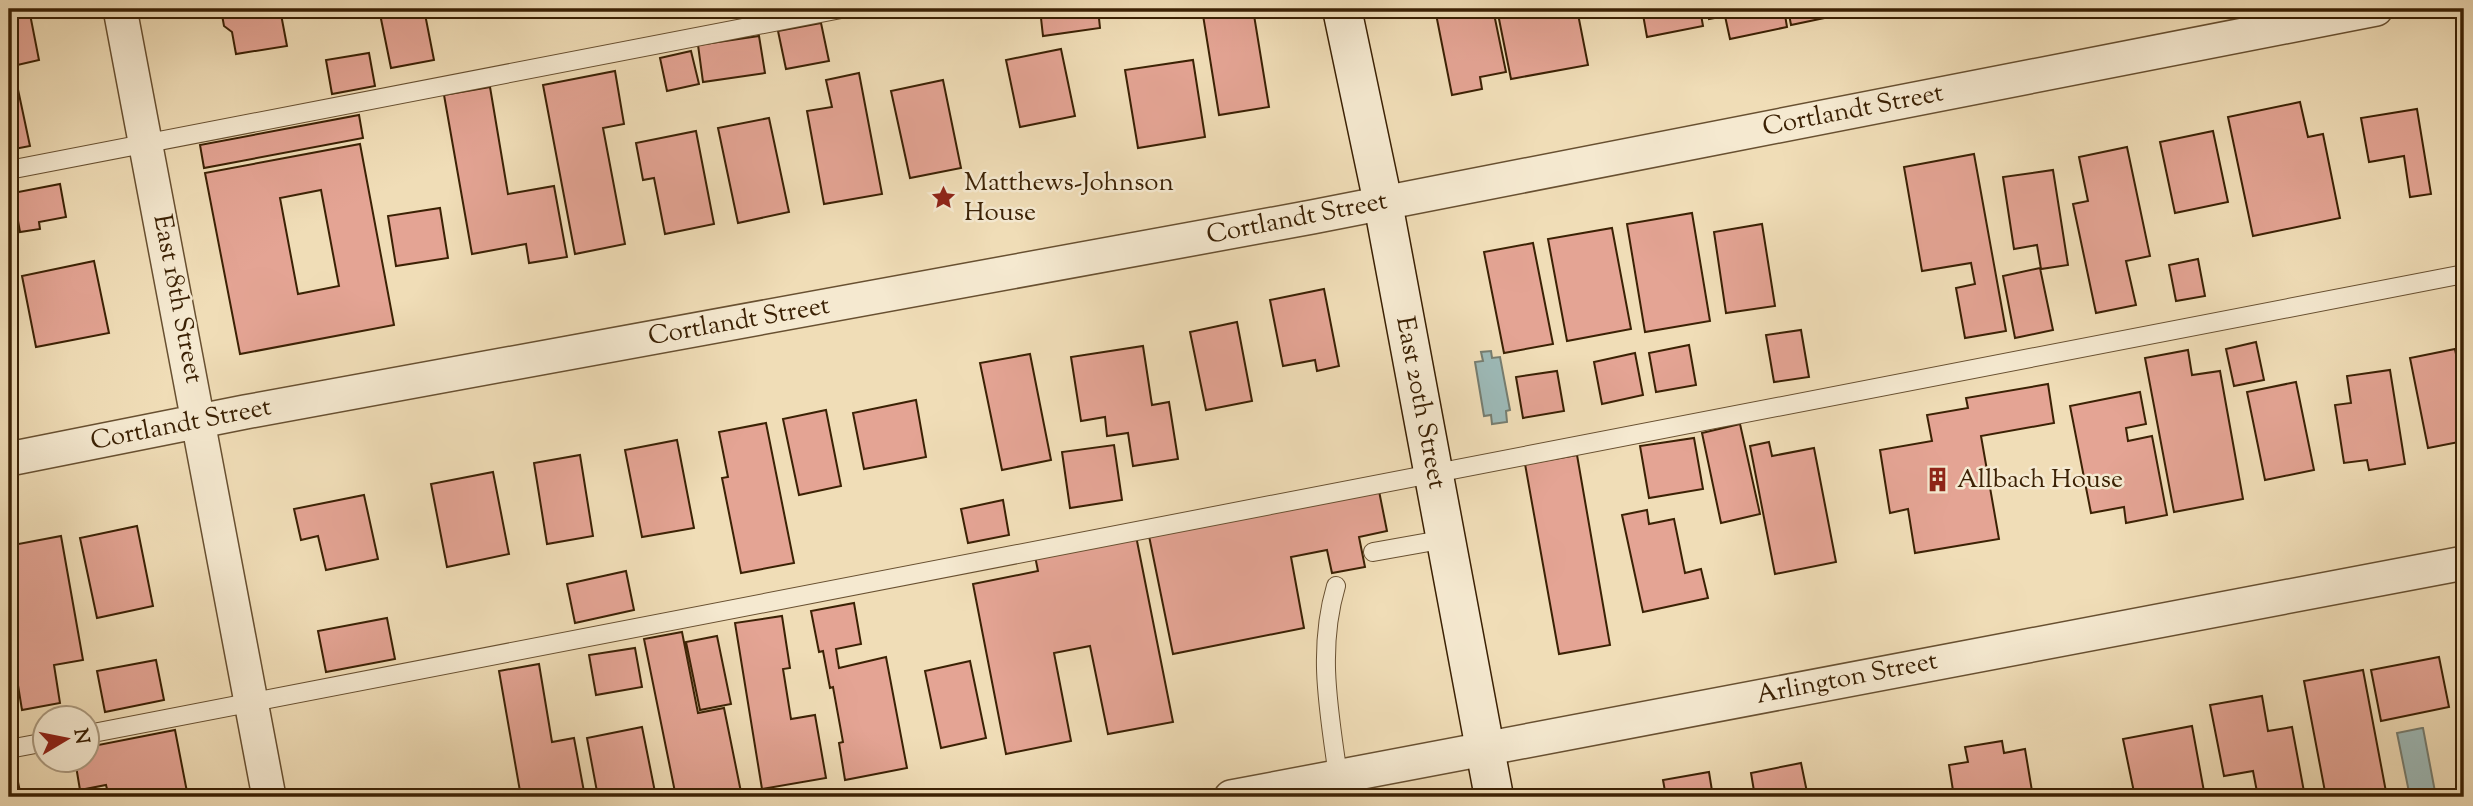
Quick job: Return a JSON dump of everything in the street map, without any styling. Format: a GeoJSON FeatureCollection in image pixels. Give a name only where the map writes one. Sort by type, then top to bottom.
{"type":"FeatureCollection","features":[{"type":"Feature","properties":{"kind":"main road","name":"East 20th Street"},"geometry":{"type":"LineString","coordinates":[[1342,9],[1383,203],[1494,797]]}},
{"type":"Feature","properties":{"kind":"street","name":"East 18th Street"},"geometry":{"type":"LineString","coordinates":[[120,9],[201,421],[269,797]]}},
{"type":"Feature","properties":{"kind":"street","name":"Cortlandt Street"},"geometry":{"type":"LineString","coordinates":[[9,459],[201,421],[1383,203],[2376,9]]}},
{"type":"Feature","properties":{"kind":"street","name":"Arlington Street"},"geometry":{"type":"LineString","coordinates":[[1231,797],[2464,563]]}},
{"type":"Feature","properties":{"kind":"lane"},"geometry":{"type":"LineString","coordinates":[[9,170],[841,9]]}},
{"type":"Feature","properties":{"kind":"lane"},"geometry":{"type":"LineString","coordinates":[[102,731],[2464,274]]}},
{"type":"Feature","properties":{"kind":"lane"},"geometry":{"type":"LineString","coordinates":[[1373,552],[1446,539]]}},
{"type":"Feature","properties":{"kind":"lane"},"geometry":{"type":"LineString","coordinates":[[1336,586],[1328,613],[1324,649],[1338,776]]}},
{"type":"Feature","properties":{"kind":"lane"},"geometry":{"type":"LineString","coordinates":[[9,749],[32,745]]}},
{"type":"Feature","properties":{"kind":"water"},"geometry":{"type":"Polygon","coordinates":[[[1491,351],[1492,358],[1500,357],[1510,410],[1506,411],[1507,422],[1492,424],[1491,415],[1484,416],[1475,362],[1483,361],[1481,352],[1491,351]]]}},
{"type":"Feature","properties":{"kind":"water"},"geometry":{"type":"Polygon","coordinates":[[[2423,728],[2436,797],[2410,797],[2397,733],[2423,728]]]}},
{"type":"Feature","properties":{"kind":"building"},"geometry":{"type":"Polygon","coordinates":[[[9,9],[29,9],[39,60],[13,66],[30,146],[9,150],[9,9]]]}},
{"type":"Feature","properties":{"kind":"building"},"geometry":{"type":"Polygon","coordinates":[[[226,9],[280,9],[287,46],[236,54],[232,32],[224,26],[222,15],[226,9]]]}},
{"type":"Feature","properties":{"kind":"building"},"geometry":{"type":"Polygon","coordinates":[[[424,9],[434,60],[391,68],[380,14],[424,9]]]}},
{"type":"Feature","properties":{"kind":"building"},"geometry":{"type":"Polygon","coordinates":[[[529,9],[566,9],[530,16],[529,9]]]}},
{"type":"Feature","properties":{"kind":"building"},"geometry":{"type":"Polygon","coordinates":[[[719,9],[764,9],[720,16],[719,9]]]}},
{"type":"Feature","properties":{"kind":"building"},"geometry":{"type":"Polygon","coordinates":[[[1040,9],[1098,9],[1100,28],[1043,36],[1040,9]]]}},
{"type":"Feature","properties":{"kind":"building"},"geometry":{"type":"Polygon","coordinates":[[[1139,9],[1178,9],[1140,17],[1139,9]]]}},
{"type":"Feature","properties":{"kind":"building"},"geometry":{"type":"Polygon","coordinates":[[[1202,9],[1253,9],[1269,107],[1219,115],[1202,9]]]}},
{"type":"Feature","properties":{"kind":"building"},"geometry":{"type":"Polygon","coordinates":[[[1435,9],[1493,9],[1506,72],[1480,77],[1482,89],[1452,95],[1435,9]]]}},
{"type":"Feature","properties":{"kind":"building"},"geometry":{"type":"Polygon","coordinates":[[[1497,9],[1577,9],[1588,65],[1511,79],[1497,9]]]}},
{"type":"Feature","properties":{"kind":"building"},"geometry":{"type":"Polygon","coordinates":[[[1642,9],[1700,9],[1703,26],[1647,37],[1642,9]]]}},
{"type":"Feature","properties":{"kind":"building"},"geometry":{"type":"Polygon","coordinates":[[[1707,9],[1784,9],[1787,27],[1730,39],[1725,16],[1709,19],[1707,9]]]}},
{"type":"Feature","properties":{"kind":"building"},"geometry":{"type":"Polygon","coordinates":[[[1788,9],[1862,9],[1863,10],[1791,25],[1788,9]]]}},
{"type":"Feature","properties":{"kind":"building"},"geometry":{"type":"Polygon","coordinates":[[[821,23],[829,61],[786,69],[778,31],[821,23]]]}},
{"type":"Feature","properties":{"kind":"building"},"geometry":{"type":"Polygon","coordinates":[[[759,36],[765,73],[703,82],[698,45],[759,36]]]}},
{"type":"Feature","properties":{"kind":"building"},"geometry":{"type":"Polygon","coordinates":[[[1061,49],[1075,116],[1020,127],[1006,60],[1061,49]]]}},
{"type":"Feature","properties":{"kind":"building"},"geometry":{"type":"Polygon","coordinates":[[[691,51],[699,84],[667,91],[660,58],[691,51]]]}},
{"type":"Feature","properties":{"kind":"building"},"geometry":{"type":"Polygon","coordinates":[[[369,53],[375,86],[332,94],[326,60],[369,53]]]}},
{"type":"Feature","properties":{"kind":"building"},"geometry":{"type":"Polygon","coordinates":[[[1193,60],[1205,137],[1138,148],[1125,70],[1193,60]]]}},
{"type":"Feature","properties":{"kind":"building"},"geometry":{"type":"Polygon","coordinates":[[[615,71],[624,124],[603,128],[625,244],[575,254],[543,85],[615,71]]]}},
{"type":"Feature","properties":{"kind":"building"},"geometry":{"type":"Polygon","coordinates":[[[859,73],[882,194],[824,204],[807,111],[832,107],[826,80],[859,73]]]}},
{"type":"Feature","properties":{"kind":"building"},"geometry":{"type":"Polygon","coordinates":[[[943,80],[961,168],[910,178],[891,91],[943,80]]]}},
{"type":"Feature","properties":{"kind":"building"},"geometry":{"type":"Polygon","coordinates":[[[490,87],[508,194],[554,186],[567,257],[529,263],[526,244],[472,254],[444,95],[490,87]]]}},
{"type":"Feature","properties":{"kind":"building"},"geometry":{"type":"Polygon","coordinates":[[[2300,102],[2308,137],[2323,134],[2340,218],[2253,236],[2228,117],[2300,102]]]}},
{"type":"Feature","properties":{"kind":"building"},"geometry":{"type":"Polygon","coordinates":[[[2417,109],[2431,194],[2410,197],[2404,156],[2369,162],[2361,118],[2417,109]]]}},
{"type":"Feature","properties":{"kind":"building"},"geometry":{"type":"Polygon","coordinates":[[[359,115],[363,138],[204,168],[200,145],[359,115]]]}},
{"type":"Feature","properties":{"kind":"building"},"geometry":{"type":"Polygon","coordinates":[[[769,118],[789,212],[738,223],[718,128],[769,118]]]}},
{"type":"Feature","properties":{"kind":"building"},"geometry":{"type":"Polygon","coordinates":[[[696,131],[714,224],[665,234],[654,178],[643,180],[636,143],[696,131]]]}},
{"type":"Feature","properties":{"kind":"building"},"geometry":{"type":"Polygon","coordinates":[[[2213,131],[2228,202],[2175,213],[2160,142],[2213,131]]]}},
{"type":"Feature","properties":{"kind":"building"},"geometry":{"type":"Polygon","coordinates":[[[360,144],[394,325],[240,354],[205,173],[360,144]],[[321,190],[280,198],[298,294],[339,286],[321,190]]]}},
{"type":"Feature","properties":{"kind":"building"},"geometry":{"type":"Polygon","coordinates":[[[2127,147],[2150,256],[2126,261],[2136,305],[2096,313],[2073,204],[2088,201],[2079,157],[2127,147]]]}},
{"type":"Feature","properties":{"kind":"building"},"geometry":{"type":"Polygon","coordinates":[[[1974,154],[2006,331],[1965,338],[1956,288],[1975,284],[1971,263],[1922,271],[1904,167],[1974,154]]]}},
{"type":"Feature","properties":{"kind":"building"},"geometry":{"type":"Polygon","coordinates":[[[2053,170],[2068,265],[2041,269],[2037,245],[2014,249],[2003,177],[2053,170]]]}},
{"type":"Feature","properties":{"kind":"building"},"geometry":{"type":"Polygon","coordinates":[[[60,184],[66,217],[39,222],[40,229],[20,232],[13,193],[60,184]]]}},
{"type":"Feature","properties":{"kind":"building"},"geometry":{"type":"Polygon","coordinates":[[[440,208],[448,258],[396,266],[388,216],[440,208]]]}},
{"type":"Feature","properties":{"kind":"building"},"geometry":{"type":"Polygon","coordinates":[[[1692,213],[1710,321],[1645,332],[1627,224],[1692,213]]]}},
{"type":"Feature","properties":{"kind":"building"},"geometry":{"type":"Polygon","coordinates":[[[1762,224],[1775,306],[1726,313],[1714,232],[1762,224]]]}},
{"type":"Feature","properties":{"kind":"building"},"geometry":{"type":"Polygon","coordinates":[[[1612,228],[1631,329],[1567,341],[1548,239],[1612,228]]]}},
{"type":"Feature","properties":{"kind":"building"},"geometry":{"type":"Polygon","coordinates":[[[1533,243],[1553,344],[1504,353],[1484,252],[1533,243]]]}},
{"type":"Feature","properties":{"kind":"building"},"geometry":{"type":"Polygon","coordinates":[[[2198,259],[2205,296],[2176,301],[2169,265],[2198,259]]]}},
{"type":"Feature","properties":{"kind":"building"},"geometry":{"type":"Polygon","coordinates":[[[94,261],[109,333],[36,347],[22,276],[94,261]]]}},
{"type":"Feature","properties":{"kind":"building"},"geometry":{"type":"Polygon","coordinates":[[[2040,268],[2053,330],[2015,338],[2003,276],[2040,268]]]}},
{"type":"Feature","properties":{"kind":"building"},"geometry":{"type":"Polygon","coordinates":[[[1324,289],[1339,366],[1317,371],[1315,360],[1283,366],[1270,300],[1324,289]]]}},
{"type":"Feature","properties":{"kind":"building"},"geometry":{"type":"Polygon","coordinates":[[[9,310],[17,363],[9,365],[9,310]]]}},
{"type":"Feature","properties":{"kind":"building"},"geometry":{"type":"Polygon","coordinates":[[[1237,322],[1252,401],[1206,410],[1190,332],[1237,322]]]}},
{"type":"Feature","properties":{"kind":"building"},"geometry":{"type":"Polygon","coordinates":[[[1801,330],[1809,377],[1774,382],[1766,335],[1801,330]]]}},
{"type":"Feature","properties":{"kind":"building"},"geometry":{"type":"Polygon","coordinates":[[[2256,342],[2264,380],[2234,386],[2226,349],[2256,342]]]}},
{"type":"Feature","properties":{"kind":"building"},"geometry":{"type":"Polygon","coordinates":[[[1689,345],[1696,385],[1656,392],[1649,353],[1689,345]]]}},
{"type":"Feature","properties":{"kind":"building"},"geometry":{"type":"Polygon","coordinates":[[[1143,346],[1152,405],[1169,402],[1178,459],[1133,466],[1128,433],[1107,436],[1105,417],[1081,421],[1071,357],[1143,346]]]}},
{"type":"Feature","properties":{"kind":"building"},"geometry":{"type":"Polygon","coordinates":[[[2455,349],[2464,394],[2464,441],[2428,448],[2410,358],[2455,349]]]}},
{"type":"Feature","properties":{"kind":"building"},"geometry":{"type":"Polygon","coordinates":[[[2188,350],[2192,375],[2220,371],[2243,499],[2174,512],[2145,358],[2188,350]]]}},
{"type":"Feature","properties":{"kind":"building"},"geometry":{"type":"Polygon","coordinates":[[[1635,353],[1643,395],[1602,404],[1594,362],[1635,353]]]}},
{"type":"Feature","properties":{"kind":"building"},"geometry":{"type":"Polygon","coordinates":[[[1030,354],[1051,460],[1002,470],[980,363],[1030,354]]]}},
{"type":"Feature","properties":{"kind":"building"},"geometry":{"type":"Polygon","coordinates":[[[2390,370],[2405,464],[2369,470],[2367,460],[2344,463],[2335,405],[2351,403],[2347,376],[2390,370]]]}},
{"type":"Feature","properties":{"kind":"building"},"geometry":{"type":"Polygon","coordinates":[[[1557,371],[1564,411],[1523,418],[1516,377],[1557,371]]]}},
{"type":"Feature","properties":{"kind":"building"},"geometry":{"type":"Polygon","coordinates":[[[2296,382],[2314,470],[2265,480],[2247,392],[2296,382]]]}},
{"type":"Feature","properties":{"kind":"building","name":"Allbach House"},"geometry":{"type":"Polygon","coordinates":[[[2048,384],[2054,423],[1981,436],[1999,539],[1915,553],[1908,509],[1890,513],[1880,450],[1932,441],[1927,415],[1968,408],[1966,398],[2048,384]]]}},
{"type":"Feature","properties":{"kind":"building"},"geometry":{"type":"Polygon","coordinates":[[[2140,392],[2146,424],[2126,428],[2128,441],[2152,436],[2167,515],[2126,523],[2124,507],[2091,513],[2070,406],[2140,392]]]}},
{"type":"Feature","properties":{"kind":"building"},"geometry":{"type":"Polygon","coordinates":[[[916,400],[926,457],[864,469],[853,413],[916,400]]]}},
{"type":"Feature","properties":{"kind":"building"},"geometry":{"type":"Polygon","coordinates":[[[826,410],[841,486],[799,495],[783,419],[826,410]]]}},
{"type":"Feature","properties":{"kind":"building"},"geometry":{"type":"Polygon","coordinates":[[[766,423],[794,563],[741,573],[722,478],[728,477],[719,432],[766,423]]]}},
{"type":"Feature","properties":{"kind":"building"},"geometry":{"type":"Polygon","coordinates":[[[1740,424],[1760,514],[1721,523],[1702,433],[1740,424]]]}},
{"type":"Feature","properties":{"kind":"building"},"geometry":{"type":"Polygon","coordinates":[[[1694,438],[1703,489],[1649,498],[1640,446],[1694,438]]]}},
{"type":"Feature","properties":{"kind":"building"},"geometry":{"type":"Polygon","coordinates":[[[677,440],[694,528],[642,537],[625,450],[677,440]]]}},
{"type":"Feature","properties":{"kind":"building"},"geometry":{"type":"Polygon","coordinates":[[[1769,442],[1772,456],[1814,448],[1836,562],[1775,574],[1750,446],[1769,442]]]}},
{"type":"Feature","properties":{"kind":"building"},"geometry":{"type":"Polygon","coordinates":[[[1114,445],[1122,500],[1070,508],[1062,452],[1114,445]]]}},
{"type":"Feature","properties":{"kind":"building"},"geometry":{"type":"Polygon","coordinates":[[[580,455],[593,536],[547,544],[534,463],[580,455]]]}},
{"type":"Feature","properties":{"kind":"building"},"geometry":{"type":"Polygon","coordinates":[[[1577,455],[1610,645],[1559,654],[1525,464],[1577,455]]]}},
{"type":"Feature","properties":{"kind":"building"},"geometry":{"type":"Polygon","coordinates":[[[493,472],[509,554],[447,567],[431,484],[493,472]]]}},
{"type":"Feature","properties":{"kind":"building"},"geometry":{"type":"Polygon","coordinates":[[[1378,486],[1387,531],[1359,537],[1365,567],[1332,573],[1327,550],[1291,557],[1304,628],[1173,654],[1148,531],[1378,486]]]}},
{"type":"Feature","properties":{"kind":"building"},"geometry":{"type":"Polygon","coordinates":[[[364,495],[378,559],[326,570],[318,536],[301,540],[294,509],[364,495]]]}},
{"type":"Feature","properties":{"kind":"building"},"geometry":{"type":"Polygon","coordinates":[[[1003,500],[1009,535],[968,543],[961,509],[1003,500]]]}},
{"type":"Feature","properties":{"kind":"building"},"geometry":{"type":"Polygon","coordinates":[[[1647,510],[1649,524],[1674,519],[1685,573],[1701,569],[1708,598],[1643,612],[1622,515],[1647,510]]]}},
{"type":"Feature","properties":{"kind":"building"},"geometry":{"type":"Polygon","coordinates":[[[137,526],[153,606],[97,618],[80,538],[137,526]]]}},
{"type":"Feature","properties":{"kind":"building"},"geometry":{"type":"Polygon","coordinates":[[[61,536],[83,660],[54,665],[60,703],[32,704],[32,708],[22,710],[9,630],[9,567],[16,565],[13,545],[61,536]]]}},
{"type":"Feature","properties":{"kind":"building"},"geometry":{"type":"Polygon","coordinates":[[[1136,536],[1173,722],[1108,734],[1090,646],[1054,653],[1071,741],[1006,754],[973,584],[1038,571],[1035,556],[1136,536]]]}},
{"type":"Feature","properties":{"kind":"building"},"geometry":{"type":"Polygon","coordinates":[[[626,571],[634,610],[575,623],[567,584],[626,571]]]}},
{"type":"Feature","properties":{"kind":"building"},"geometry":{"type":"Polygon","coordinates":[[[854,603],[861,644],[836,649],[839,668],[886,657],[907,768],[845,780],[839,743],[843,742],[833,687],[830,688],[823,651],[819,652],[811,611],[854,603]]]}},
{"type":"Feature","properties":{"kind":"building"},"geometry":{"type":"Polygon","coordinates":[[[782,616],[790,668],[783,669],[791,719],[815,715],[826,778],[762,789],[735,623],[782,616]]]}},
{"type":"Feature","properties":{"kind":"building"},"geometry":{"type":"Polygon","coordinates":[[[387,618],[395,659],[326,672],[318,631],[387,618]]]}},
{"type":"Feature","properties":{"kind":"building"},"geometry":{"type":"Polygon","coordinates":[[[682,632],[698,713],[724,708],[742,797],[676,797],[644,639],[682,632]]]}},
{"type":"Feature","properties":{"kind":"building"},"geometry":{"type":"Polygon","coordinates":[[[717,636],[731,704],[700,710],[686,642],[717,636]]]}},
{"type":"Feature","properties":{"kind":"building"},"geometry":{"type":"Polygon","coordinates":[[[635,648],[642,687],[596,695],[589,655],[635,648]]]}},
{"type":"Feature","properties":{"kind":"building"},"geometry":{"type":"Polygon","coordinates":[[[2439,657],[2449,707],[2381,721],[2371,670],[2439,657]]]}},
{"type":"Feature","properties":{"kind":"building"},"geometry":{"type":"Polygon","coordinates":[[[156,660],[164,700],[105,712],[97,671],[156,660]]]}},
{"type":"Feature","properties":{"kind":"building"},"geometry":{"type":"Polygon","coordinates":[[[970,661],[986,738],[941,748],[925,671],[970,661]]]}},
{"type":"Feature","properties":{"kind":"building"},"geometry":{"type":"Polygon","coordinates":[[[539,664],[552,742],[574,738],[585,797],[521,797],[499,671],[539,664]]]}},
{"type":"Feature","properties":{"kind":"building"},"geometry":{"type":"Polygon","coordinates":[[[2363,670],[2387,797],[2326,797],[2304,681],[2363,670]]]}},
{"type":"Feature","properties":{"kind":"building"},"geometry":{"type":"Polygon","coordinates":[[[2262,696],[2268,731],[2292,727],[2305,797],[2258,797],[2253,771],[2224,776],[2210,705],[2262,696]]]}},
{"type":"Feature","properties":{"kind":"building"},"geometry":{"type":"Polygon","coordinates":[[[2192,726],[2205,797],[2135,797],[2123,739],[2192,726]]]}},
{"type":"Feature","properties":{"kind":"building"},"geometry":{"type":"Polygon","coordinates":[[[642,727],[656,797],[598,797],[587,738],[642,727]]]}},
{"type":"Feature","properties":{"kind":"building"},"geometry":{"type":"Polygon","coordinates":[[[175,730],[188,797],[109,797],[106,785],[80,790],[77,774],[102,774],[102,744],[175,730]]]}},
{"type":"Feature","properties":{"kind":"building"},"geometry":{"type":"Polygon","coordinates":[[[2002,741],[2004,753],[2025,749],[2033,797],[1954,797],[1949,765],[1968,762],[1965,747],[2002,741]]]}},
{"type":"Feature","properties":{"kind":"building"},"geometry":{"type":"Polygon","coordinates":[[[1801,763],[1808,797],[1755,797],[1751,773],[1801,763]]]}},
{"type":"Feature","properties":{"kind":"building"},"geometry":{"type":"Polygon","coordinates":[[[15,767],[21,797],[9,797],[9,768],[15,767]]]}},
{"type":"Feature","properties":{"kind":"building"},"geometry":{"type":"Polygon","coordinates":[[[1709,772],[1713,797],[1666,797],[1663,780],[1709,772]]]}},
{"type":"Feature","properties":{"kind":"place","name":"Matthews-Johnson House"},"geometry":{"type":"Point","coordinates":[944,198]}},
{"type":"Feature","properties":{"kind":"place","name":"Allbach House"},"geometry":{"type":"Point","coordinates":[1937,480]}}]}
